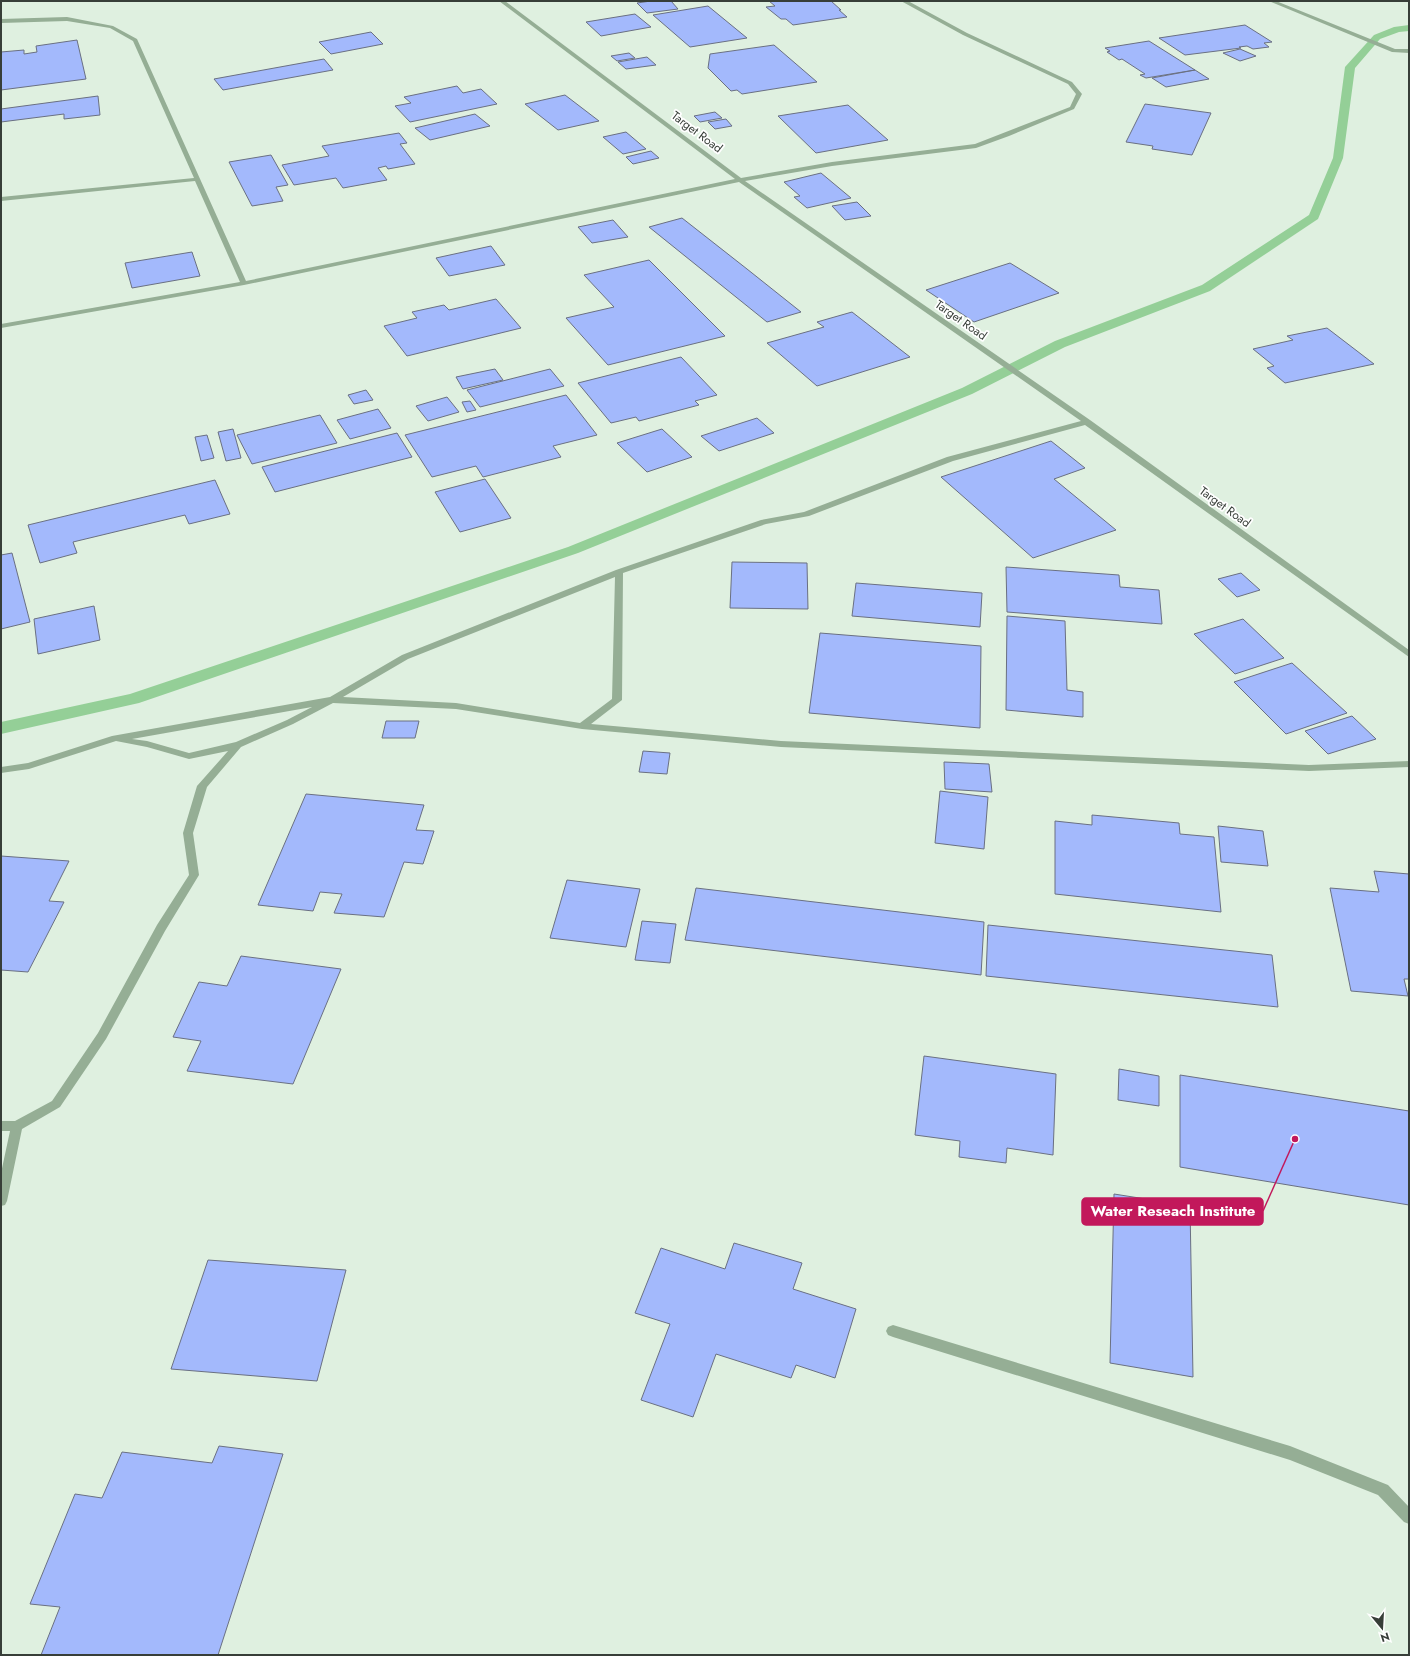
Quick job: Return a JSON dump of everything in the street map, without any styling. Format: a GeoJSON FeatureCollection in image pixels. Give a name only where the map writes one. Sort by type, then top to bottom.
{"type":"FeatureCollection","features":[{"type":"Feature","properties":{"kind":"street","name":"Target Road"},"geometry":{"type":"LineString","coordinates":[[502,1],[740,180],[1405,646],[1409,654]]}},
{"type":"Feature","properties":{"kind":"street"},"geometry":{"type":"LineString","coordinates":[[1,326],[244,283],[740,180],[832,164],[976,146],[1072,108],[1080,94],[1070,83],[965,34],[904,1]]}},
{"type":"Feature","properties":{"kind":"street"},"geometry":{"type":"LineString","coordinates":[[1272,1],[1394,51],[1409,51]]}},
{"type":"Feature","properties":{"kind":"street"},"geometry":{"type":"LineString","coordinates":[[1,21],[67,19],[111,27],[135,40],[244,283]]}},
{"type":"Feature","properties":{"kind":"street"},"geometry":{"type":"LineString","coordinates":[[1,199],[197,179]]}},
{"type":"Feature","properties":{"kind":"street"},"geometry":{"type":"LineString","coordinates":[[112,739],[147,744],[189,756],[238,746],[290,722],[332,700],[404,657],[619,572],[764,522],[806,514],[950,459],[1087,422]]}},
{"type":"Feature","properties":{"kind":"street"},"geometry":{"type":"LineString","coordinates":[[582,726],[617,700],[619,572]]}},
{"type":"Feature","properties":{"kind":"street"},"geometry":{"type":"LineString","coordinates":[[1,770],[29,766],[112,739],[222,718],[332,700],[456,706],[582,726],[781,744],[1309,768],[1409,764]]}},
{"type":"Feature","properties":{"kind":"street"},"geometry":{"type":"LineString","coordinates":[[1,1126],[17,1126],[56,1104],[102,1036],[161,928],[194,875],[188,833],[202,786],[238,746]]}},
{"type":"Feature","properties":{"kind":"street"},"geometry":{"type":"LineString","coordinates":[[1,1201],[17,1126]]}},
{"type":"Feature","properties":{"kind":"street"},"geometry":{"type":"LineString","coordinates":[[893,1331],[1290,1453],[1383,1490],[1409,1517]]}},
{"type":"Feature","properties":{"kind":"building"},"geometry":{"type":"Polygon","coordinates":[[[671,1],[678,9],[647,13],[637,3],[671,1]]]}},
{"type":"Feature","properties":{"kind":"building"},"geometry":{"type":"Polygon","coordinates":[[[769,1],[831,1],[847,17],[793,25],[786,19],[781,19],[766,7],[775,6],[769,1]]]}},
{"type":"Feature","properties":{"kind":"building"},"geometry":{"type":"Polygon","coordinates":[[[708,6],[747,38],[690,47],[653,15],[708,6]]]}},
{"type":"Feature","properties":{"kind":"building"},"geometry":{"type":"Polygon","coordinates":[[[635,14],[651,27],[601,36],[586,22],[635,14]]]}},
{"type":"Feature","properties":{"kind":"building"},"geometry":{"type":"Polygon","coordinates":[[[1245,25],[1272,42],[1264,43],[1269,47],[1253,49],[1247,46],[1185,55],[1159,38],[1245,25]]]}},
{"type":"Feature","properties":{"kind":"building"},"geometry":{"type":"Polygon","coordinates":[[[371,32],[383,44],[331,54],[319,42],[371,32]]]}},
{"type":"Feature","properties":{"kind":"building"},"geometry":{"type":"Polygon","coordinates":[[[77,40],[86,79],[1,90],[1,52],[24,50],[24,54],[37,52],[36,46],[77,40]]]}},
{"type":"Feature","properties":{"kind":"building"},"geometry":{"type":"Polygon","coordinates":[[[1149,41],[1195,70],[1146,78],[1140,75],[1145,74],[1122,59],[1119,60],[1107,52],[1110,51],[1105,48],[1149,41]]]}},
{"type":"Feature","properties":{"kind":"building"},"geometry":{"type":"Polygon","coordinates":[[[774,45],[817,82],[742,94],[737,90],[731,91],[708,68],[710,54],[774,45]]]}},
{"type":"Feature","properties":{"kind":"building"},"geometry":{"type":"Polygon","coordinates":[[[1240,49],[1256,56],[1240,61],[1223,53],[1240,49]]]}},
{"type":"Feature","properties":{"kind":"building"},"geometry":{"type":"Polygon","coordinates":[[[629,53],[635,58],[617,61],[611,56],[629,53]]]}},
{"type":"Feature","properties":{"kind":"building"},"geometry":{"type":"Polygon","coordinates":[[[647,57],[656,65],[626,69],[618,62],[647,57]]]}},
{"type":"Feature","properties":{"kind":"building"},"geometry":{"type":"Polygon","coordinates":[[[324,59],[333,70],[223,90],[214,79],[324,59]]]}},
{"type":"Feature","properties":{"kind":"building"},"geometry":{"type":"Polygon","coordinates":[[[1195,70],[1209,79],[1166,87],[1152,78],[1195,70]]]}},
{"type":"Feature","properties":{"kind":"building"},"geometry":{"type":"Polygon","coordinates":[[[457,86],[463,93],[481,89],[497,104],[410,122],[395,106],[411,103],[404,97],[457,86]]]}},
{"type":"Feature","properties":{"kind":"building"},"geometry":{"type":"Polygon","coordinates":[[[565,95],[599,121],[558,130],[525,104],[565,95]]]}},
{"type":"Feature","properties":{"kind":"building"},"geometry":{"type":"Polygon","coordinates":[[[98,96],[100,115],[64,119],[64,114],[1,122],[1,109],[98,96]]]}},
{"type":"Feature","properties":{"kind":"building"},"geometry":{"type":"Polygon","coordinates":[[[1145,104],[1211,113],[1192,155],[1152,149],[1153,146],[1126,142],[1145,104]]]}},
{"type":"Feature","properties":{"kind":"building"},"geometry":{"type":"Polygon","coordinates":[[[848,105],[888,140],[816,153],[778,116],[848,105]]]}},
{"type":"Feature","properties":{"kind":"building"},"geometry":{"type":"Polygon","coordinates":[[[715,112],[722,118],[700,122],[694,116],[715,112]]]}},
{"type":"Feature","properties":{"kind":"building"},"geometry":{"type":"Polygon","coordinates":[[[475,114],[490,126],[430,140],[415,128],[475,114]]]}},
{"type":"Feature","properties":{"kind":"building"},"geometry":{"type":"Polygon","coordinates":[[[726,119],[732,126],[715,129],[708,122],[726,119]]]}},
{"type":"Feature","properties":{"kind":"building"},"geometry":{"type":"Polygon","coordinates":[[[626,132],[646,149],[623,154],[603,137],[626,132]]]}},
{"type":"Feature","properties":{"kind":"building"},"geometry":{"type":"Polygon","coordinates":[[[399,133],[407,143],[400,144],[415,164],[388,169],[386,166],[378,168],[387,180],[343,188],[336,178],[294,185],[282,165],[329,156],[322,146],[399,133]]]}},
{"type":"Feature","properties":{"kind":"building"},"geometry":{"type":"Polygon","coordinates":[[[651,151],[659,158],[633,164],[626,157],[651,151]]]}},
{"type":"Feature","properties":{"kind":"building"},"geometry":{"type":"Polygon","coordinates":[[[271,155],[288,185],[276,187],[283,201],[252,206],[229,162],[271,155]]]}},
{"type":"Feature","properties":{"kind":"building"},"geometry":{"type":"Polygon","coordinates":[[[821,173],[851,198],[807,208],[794,197],[800,196],[784,182],[821,173]]]}},
{"type":"Feature","properties":{"kind":"building"},"geometry":{"type":"Polygon","coordinates":[[[857,202],[871,216],[845,220],[832,206],[857,202]]]}},
{"type":"Feature","properties":{"kind":"building"},"geometry":{"type":"Polygon","coordinates":[[[682,218],[801,312],[767,322],[649,227],[682,218]]]}},
{"type":"Feature","properties":{"kind":"building"},"geometry":{"type":"Polygon","coordinates":[[[613,220],[628,237],[592,243],[578,227],[613,220]]]}},
{"type":"Feature","properties":{"kind":"building"},"geometry":{"type":"Polygon","coordinates":[[[491,246],[505,265],[449,276],[436,258],[491,246]]]}},
{"type":"Feature","properties":{"kind":"building"},"geometry":{"type":"Polygon","coordinates":[[[192,252],[200,276],[132,288],[125,263],[192,252]]]}},
{"type":"Feature","properties":{"kind":"building"},"geometry":{"type":"Polygon","coordinates":[[[649,260],[725,336],[608,365],[566,318],[614,307],[584,275],[649,260]]]}},
{"type":"Feature","properties":{"kind":"building"},"geometry":{"type":"Polygon","coordinates":[[[1010,263],[1059,293],[974,322],[926,290],[1010,263]]]}},
{"type":"Feature","properties":{"kind":"building"},"geometry":{"type":"Polygon","coordinates":[[[496,299],[521,328],[407,356],[384,326],[417,318],[412,312],[444,305],[449,310],[496,299]]]}},
{"type":"Feature","properties":{"kind":"building"},"geometry":{"type":"Polygon","coordinates":[[[852,312],[910,357],[817,386],[767,343],[824,327],[817,322],[852,312]]]}},
{"type":"Feature","properties":{"kind":"building"},"geometry":{"type":"Polygon","coordinates":[[[1327,328],[1374,364],[1285,383],[1267,368],[1274,366],[1253,349],[1293,340],[1287,336],[1327,328]]]}},
{"type":"Feature","properties":{"kind":"building"},"geometry":{"type":"Polygon","coordinates":[[[681,357],[717,395],[695,401],[699,405],[639,421],[636,417],[611,423],[578,383],[681,357]]]}},
{"type":"Feature","properties":{"kind":"building"},"geometry":{"type":"Polygon","coordinates":[[[495,369],[503,380],[463,389],[456,377],[495,369]]]}},
{"type":"Feature","properties":{"kind":"building"},"geometry":{"type":"Polygon","coordinates":[[[550,369],[564,386],[480,407],[467,390],[550,369]]]}},
{"type":"Feature","properties":{"kind":"building"},"geometry":{"type":"Polygon","coordinates":[[[366,390],[373,400],[354,404],[348,395],[366,390]]]}},
{"type":"Feature","properties":{"kind":"building"},"geometry":{"type":"Polygon","coordinates":[[[566,395],[597,435],[553,446],[561,457],[483,477],[476,466],[432,477],[405,435],[566,395]]]}},
{"type":"Feature","properties":{"kind":"building"},"geometry":{"type":"Polygon","coordinates":[[[447,397],[459,412],[428,421],[416,406],[447,397]]]}},
{"type":"Feature","properties":{"kind":"building"},"geometry":{"type":"Polygon","coordinates":[[[470,401],[476,410],[467,412],[462,402],[470,401]]]}},
{"type":"Feature","properties":{"kind":"building"},"geometry":{"type":"Polygon","coordinates":[[[378,409],[391,428],[350,439],[337,420],[378,409]]]}},
{"type":"Feature","properties":{"kind":"building"},"geometry":{"type":"Polygon","coordinates":[[[320,415],[337,443],[252,464],[237,435],[320,415]]]}},
{"type":"Feature","properties":{"kind":"building"},"geometry":{"type":"Polygon","coordinates":[[[757,418],[774,433],[719,451],[701,436],[757,418]]]}},
{"type":"Feature","properties":{"kind":"building"},"geometry":{"type":"Polygon","coordinates":[[[233,429],[241,458],[226,461],[218,432],[233,429]]]}},
{"type":"Feature","properties":{"kind":"building"},"geometry":{"type":"Polygon","coordinates":[[[662,429],[692,457],[647,472],[617,443],[662,429]]]}},
{"type":"Feature","properties":{"kind":"building"},"geometry":{"type":"Polygon","coordinates":[[[397,433],[412,457],[275,492],[262,467],[397,433]]]}},
{"type":"Feature","properties":{"kind":"building"},"geometry":{"type":"Polygon","coordinates":[[[207,435],[214,458],[201,461],[195,437],[207,435]]]}},
{"type":"Feature","properties":{"kind":"building"},"geometry":{"type":"Polygon","coordinates":[[[1051,441],[1085,468],[1054,479],[1116,530],[1033,558],[941,477],[1051,441]]]}},
{"type":"Feature","properties":{"kind":"building"},"geometry":{"type":"Polygon","coordinates":[[[485,479],[511,518],[460,532],[435,492],[485,479]]]}},
{"type":"Feature","properties":{"kind":"building"},"geometry":{"type":"Polygon","coordinates":[[[215,480],[230,514],[189,524],[185,515],[73,542],[77,553],[40,563],[28,525],[215,480]]]}},
{"type":"Feature","properties":{"kind":"building"},"geometry":{"type":"Polygon","coordinates":[[[12,553],[30,622],[1,629],[1,555],[12,553]]]}},
{"type":"Feature","properties":{"kind":"building"},"geometry":{"type":"Polygon","coordinates":[[[732,562],[807,563],[808,609],[730,608],[732,562]]]}},
{"type":"Feature","properties":{"kind":"building"},"geometry":{"type":"Polygon","coordinates":[[[1006,567],[1119,575],[1120,587],[1159,590],[1162,624],[1007,612],[1006,567]]]}},
{"type":"Feature","properties":{"kind":"building"},"geometry":{"type":"Polygon","coordinates":[[[1241,573],[1260,590],[1237,597],[1218,579],[1241,573]]]}},
{"type":"Feature","properties":{"kind":"building"},"geometry":{"type":"Polygon","coordinates":[[[856,583],[982,593],[980,627],[852,616],[856,583]]]}},
{"type":"Feature","properties":{"kind":"building"},"geometry":{"type":"Polygon","coordinates":[[[94,606],[100,640],[38,654],[34,619],[94,606]]]}},
{"type":"Feature","properties":{"kind":"building"},"geometry":{"type":"Polygon","coordinates":[[[1007,616],[1065,621],[1067,690],[1083,692],[1083,717],[1006,710],[1007,616]]]}},
{"type":"Feature","properties":{"kind":"building"},"geometry":{"type":"Polygon","coordinates":[[[1243,619],[1284,658],[1235,674],[1194,634],[1243,619]]]}},
{"type":"Feature","properties":{"kind":"building"},"geometry":{"type":"Polygon","coordinates":[[[820,633],[981,646],[980,728],[809,713],[820,633]]]}},
{"type":"Feature","properties":{"kind":"building"},"geometry":{"type":"Polygon","coordinates":[[[1292,663],[1347,713],[1286,734],[1234,682],[1292,663]]]}},
{"type":"Feature","properties":{"kind":"building"},"geometry":{"type":"Polygon","coordinates":[[[1352,716],[1376,739],[1328,754],[1305,731],[1352,716]]]}},
{"type":"Feature","properties":{"kind":"building"},"geometry":{"type":"Polygon","coordinates":[[[386,721],[419,721],[415,738],[382,738],[386,721]]]}},
{"type":"Feature","properties":{"kind":"building"},"geometry":{"type":"Polygon","coordinates":[[[643,751],[670,753],[667,774],[639,772],[643,751]]]}},
{"type":"Feature","properties":{"kind":"building"},"geometry":{"type":"Polygon","coordinates":[[[944,762],[989,764],[992,792],[945,789],[944,762]]]}},
{"type":"Feature","properties":{"kind":"building"},"geometry":{"type":"Polygon","coordinates":[[[940,791],[988,797],[984,849],[935,843],[940,791]]]}},
{"type":"Feature","properties":{"kind":"building"},"geometry":{"type":"Polygon","coordinates":[[[306,794],[424,805],[416,830],[434,831],[423,864],[404,862],[384,917],[334,913],[342,894],[320,892],[313,911],[258,905],[306,794]]]}},
{"type":"Feature","properties":{"kind":"building"},"geometry":{"type":"Polygon","coordinates":[[[1092,815],[1179,823],[1180,834],[1214,837],[1221,912],[1055,894],[1055,821],[1092,825],[1092,815]]]}},
{"type":"Feature","properties":{"kind":"building"},"geometry":{"type":"Polygon","coordinates":[[[1218,826],[1263,831],[1268,866],[1221,862],[1218,826]]]}},
{"type":"Feature","properties":{"kind":"building"},"geometry":{"type":"Polygon","coordinates":[[[1,856],[69,861],[49,901],[64,902],[28,972],[1,970],[1,856]]]}},
{"type":"Feature","properties":{"kind":"building"},"geometry":{"type":"Polygon","coordinates":[[[1374,871],[1409,874],[1409,979],[1404,979],[1408,996],[1351,991],[1330,888],[1379,892],[1374,871]]]}},
{"type":"Feature","properties":{"kind":"building"},"geometry":{"type":"Polygon","coordinates":[[[567,880],[640,889],[626,947],[550,938],[567,880]]]}},
{"type":"Feature","properties":{"kind":"building"},"geometry":{"type":"Polygon","coordinates":[[[696,888],[984,922],[981,975],[685,940],[696,888]]]}},
{"type":"Feature","properties":{"kind":"building"},"geometry":{"type":"Polygon","coordinates":[[[642,921],[676,924],[670,963],[635,960],[642,921]]]}},
{"type":"Feature","properties":{"kind":"building"},"geometry":{"type":"Polygon","coordinates":[[[988,925],[1272,955],[1278,1007],[986,976],[988,925]]]}},
{"type":"Feature","properties":{"kind":"building"},"geometry":{"type":"Polygon","coordinates":[[[241,956],[341,969],[293,1084],[187,1071],[201,1041],[173,1037],[199,982],[227,986],[241,956]]]}},
{"type":"Feature","properties":{"kind":"building"},"geometry":{"type":"Polygon","coordinates":[[[924,1056],[1056,1074],[1053,1155],[1007,1148],[1006,1163],[959,1157],[960,1141],[915,1135],[924,1056]]]}},
{"type":"Feature","properties":{"kind":"building"},"geometry":{"type":"Polygon","coordinates":[[[1119,1069],[1159,1076],[1159,1106],[1118,1100],[1119,1069]]]}},
{"type":"Feature","properties":{"kind":"building"},"geometry":{"type":"Polygon","coordinates":[[[1180,1075],[1409,1111],[1409,1205],[1180,1167],[1180,1075]]]}},
{"type":"Feature","properties":{"kind":"building"},"geometry":{"type":"Polygon","coordinates":[[[1114,1194],[1190,1206],[1193,1377],[1110,1363],[1114,1194]]]}},
{"type":"Feature","properties":{"kind":"building"},"geometry":{"type":"Polygon","coordinates":[[[734,1243],[802,1263],[793,1289],[856,1309],[835,1378],[796,1365],[791,1378],[716,1354],[693,1417],[641,1400],[670,1324],[635,1313],[661,1248],[725,1269],[734,1243]]]}},
{"type":"Feature","properties":{"kind":"building"},"geometry":{"type":"Polygon","coordinates":[[[208,1260],[346,1270],[317,1381],[171,1369],[208,1260]]]}},
{"type":"Feature","properties":{"kind":"building"},"geometry":{"type":"Polygon","coordinates":[[[219,1446],[283,1454],[218,1655],[41,1655],[60,1607],[30,1604],[75,1494],[102,1498],[122,1452],[212,1463],[219,1446]]]}},
{"type":"Feature","properties":{"kind":"waterway"},"geometry":{"type":"LineString","coordinates":[[1,728],[133,699],[573,550],[967,391],[1060,344],[1206,288],[1314,217],[1338,158],[1350,67],[1377,37],[1397,29],[1409,28]]}},
{"type":"Feature","properties":{"kind":"place","name":"Water Reseach Institute"},"geometry":{"type":"Point","coordinates":[1295,1139]}}]}
